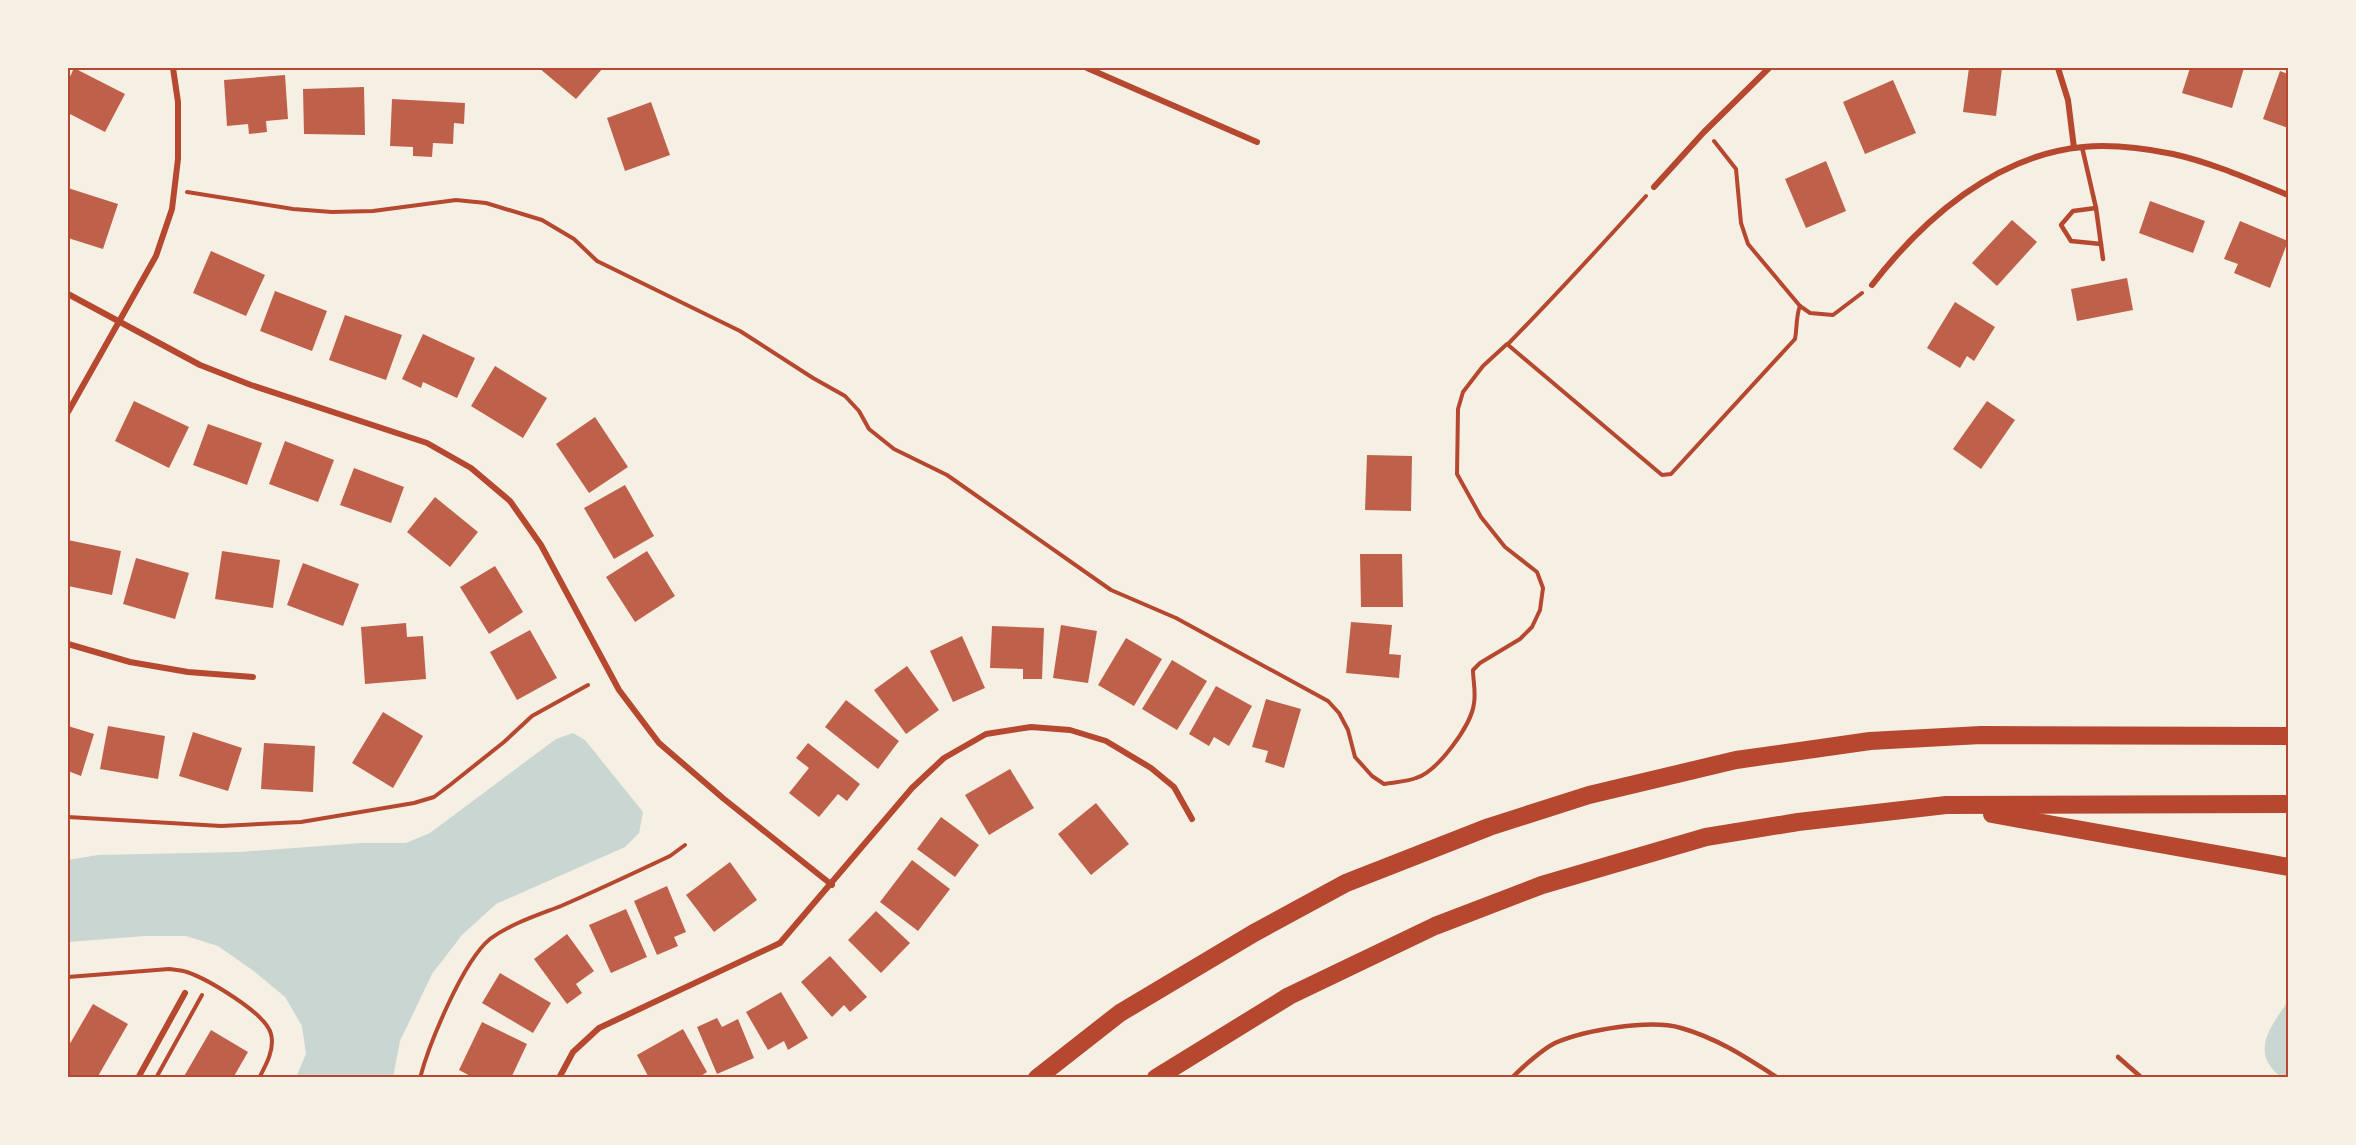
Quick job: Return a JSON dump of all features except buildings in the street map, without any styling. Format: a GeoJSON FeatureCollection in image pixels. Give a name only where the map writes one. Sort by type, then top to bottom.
{"type":"FeatureCollection","features":[{"type":"Feature","properties":{"kind":"highway"},"geometry":{"type":"LineString","coordinates":[[1037,1077],[1120,1013],[1254,933],[1346,883],[1490,827],[1588,795],[1736,760],[1870,741],[1981,735],[2289,736]]}},
{"type":"Feature","properties":{"kind":"highway"},"geometry":{"type":"LineString","coordinates":[[1156,1077],[1289,996],[1435,926],[1542,885],[1706,837],[1798,822],[1946,806],[2289,804]]}},
{"type":"Feature","properties":{"kind":"highway"},"geometry":{"type":"LineString","coordinates":[[1946,806],[2289,867]]}},
{"type":"Feature","properties":{"kind":"street"},"geometry":{"type":"LineString","coordinates":[[68,412],[156,256],[172,209],[178,159],[178,102],[173,68]]}},
{"type":"Feature","properties":{"kind":"street"},"geometry":{"type":"LineString","coordinates":[[1087,68],[1257,142]]}},
{"type":"Feature","properties":{"kind":"street"},"geometry":{"type":"LineString","coordinates":[[1654,187],[1704,132],[1769,68]]}},
{"type":"Feature","properties":{"kind":"street"},"geometry":{"type":"LineString","coordinates":[[2058,68],[2068,100],[2074,148]]}},
{"type":"Feature","properties":{"kind":"street"},"geometry":{"type":"LineString","coordinates":[[1872,285],[1917,231],[1961,196],[1994,175],[2037,157],[2074,148],[2106,146],[2173,154],[2289,195]]}},
{"type":"Feature","properties":{"kind":"street"},"geometry":{"type":"LineString","coordinates":[[68,294],[200,365],[251,385],[427,443],[471,468],[510,501],[541,545],[618,690],[660,743],[723,799],[832,885]]}},
{"type":"Feature","properties":{"kind":"street"},"geometry":{"type":"LineString","coordinates":[[68,644],[130,662],[188,672],[253,677]]}},
{"type":"Feature","properties":{"kind":"street"},"geometry":{"type":"LineString","coordinates":[[559,1077],[573,1052],[599,1028],[780,944],[912,788],[944,758],[986,734],[1031,727],[1071,730],[1106,741],[1151,768],[1174,786],[1192,819]]}},
{"type":"Feature","properties":{"kind":"street"},"geometry":{"type":"LineString","coordinates":[[138,1077],[185,993]]}},
{"type":"Feature","properties":{"kind":"lane"},"geometry":{"type":"LineString","coordinates":[[2082,147],[2096,208],[2103,259]]}},
{"type":"Feature","properties":{"kind":"lane"},"geometry":{"type":"LineString","coordinates":[[2096,208],[2073,212],[2061,225],[2072,241],[2101,244]]}},
{"type":"Feature","properties":{"kind":"lane"},"geometry":{"type":"LineString","coordinates":[[1512,1077],[1553,1044],[1589,1032],[1639,1025],[1679,1027],[1728,1046],[1778,1077]]}},
{"type":"Feature","properties":{"kind":"lane"},"geometry":{"type":"LineString","coordinates":[[2118,1057],[2142,1077]]}},
{"type":"Feature","properties":{"kind":"path"},"geometry":{"type":"LineString","coordinates":[[1704,132],[1736,169],[1741,223],[1748,244],[1800,306],[1810,313],[1833,315],[1872,285]]}},
{"type":"Feature","properties":{"kind":"path"},"geometry":{"type":"LineString","coordinates":[[174,189],[293,209],[332,213],[373,211],[456,201],[486,203],[542,220],[574,239],[597,261],[740,331],[845,396],[859,411],[869,429],[894,449],[946,475],[1111,590],[1176,618],[1328,701],[1339,713],[1348,730],[1355,757],[1372,776],[1384,784],[1418,778],[1451,748],[1470,716],[1474,703],[1473,670],[1480,663],[1520,639],[1532,627],[1540,610],[1543,588],[1537,572],[1505,547],[1481,517],[1457,474],[1458,409],[1463,393],[1483,366],[1566,285],[1589,256],[1654,187]]}},
{"type":"Feature","properties":{"kind":"path"},"geometry":{"type":"LineString","coordinates":[[1507,344],[1662,475],[1671,474],[1795,339],[1798,325],[1797,311],[1800,306]]}},
{"type":"Feature","properties":{"kind":"path"},"geometry":{"type":"LineString","coordinates":[[68,817],[232,825],[301,822],[414,803],[434,796],[450,785],[504,742],[532,716],[588,685]]}},
{"type":"Feature","properties":{"kind":"path"},"geometry":{"type":"LineString","coordinates":[[420,1077],[428,1048],[457,989],[480,950],[490,939],[518,924],[670,856],[685,845]]}},
{"type":"Feature","properties":{"kind":"path"},"geometry":{"type":"LineString","coordinates":[[156,1077],[202,995]]}},
{"type":"Feature","properties":{"kind":"shaded area"},"geometry":{"type":"Polygon","coordinates":[[[573,733],[585,740],[643,812],[639,833],[625,847],[496,904],[462,935],[432,974],[400,1041],[393,1077],[296,1077],[306,1054],[302,1026],[285,997],[218,946],[186,936],[145,936],[68,942],[68,860],[98,855],[239,852],[361,843],[406,843],[430,833],[556,739],[573,733]]]}},
{"type":"Feature","properties":{"kind":"shaded area"},"geometry":{"type":"Polygon","coordinates":[[[2288,1001],[2288,1077],[2281,1077],[2271,1068],[2265,1049],[2270,1030],[2288,1001]]]}}]}
